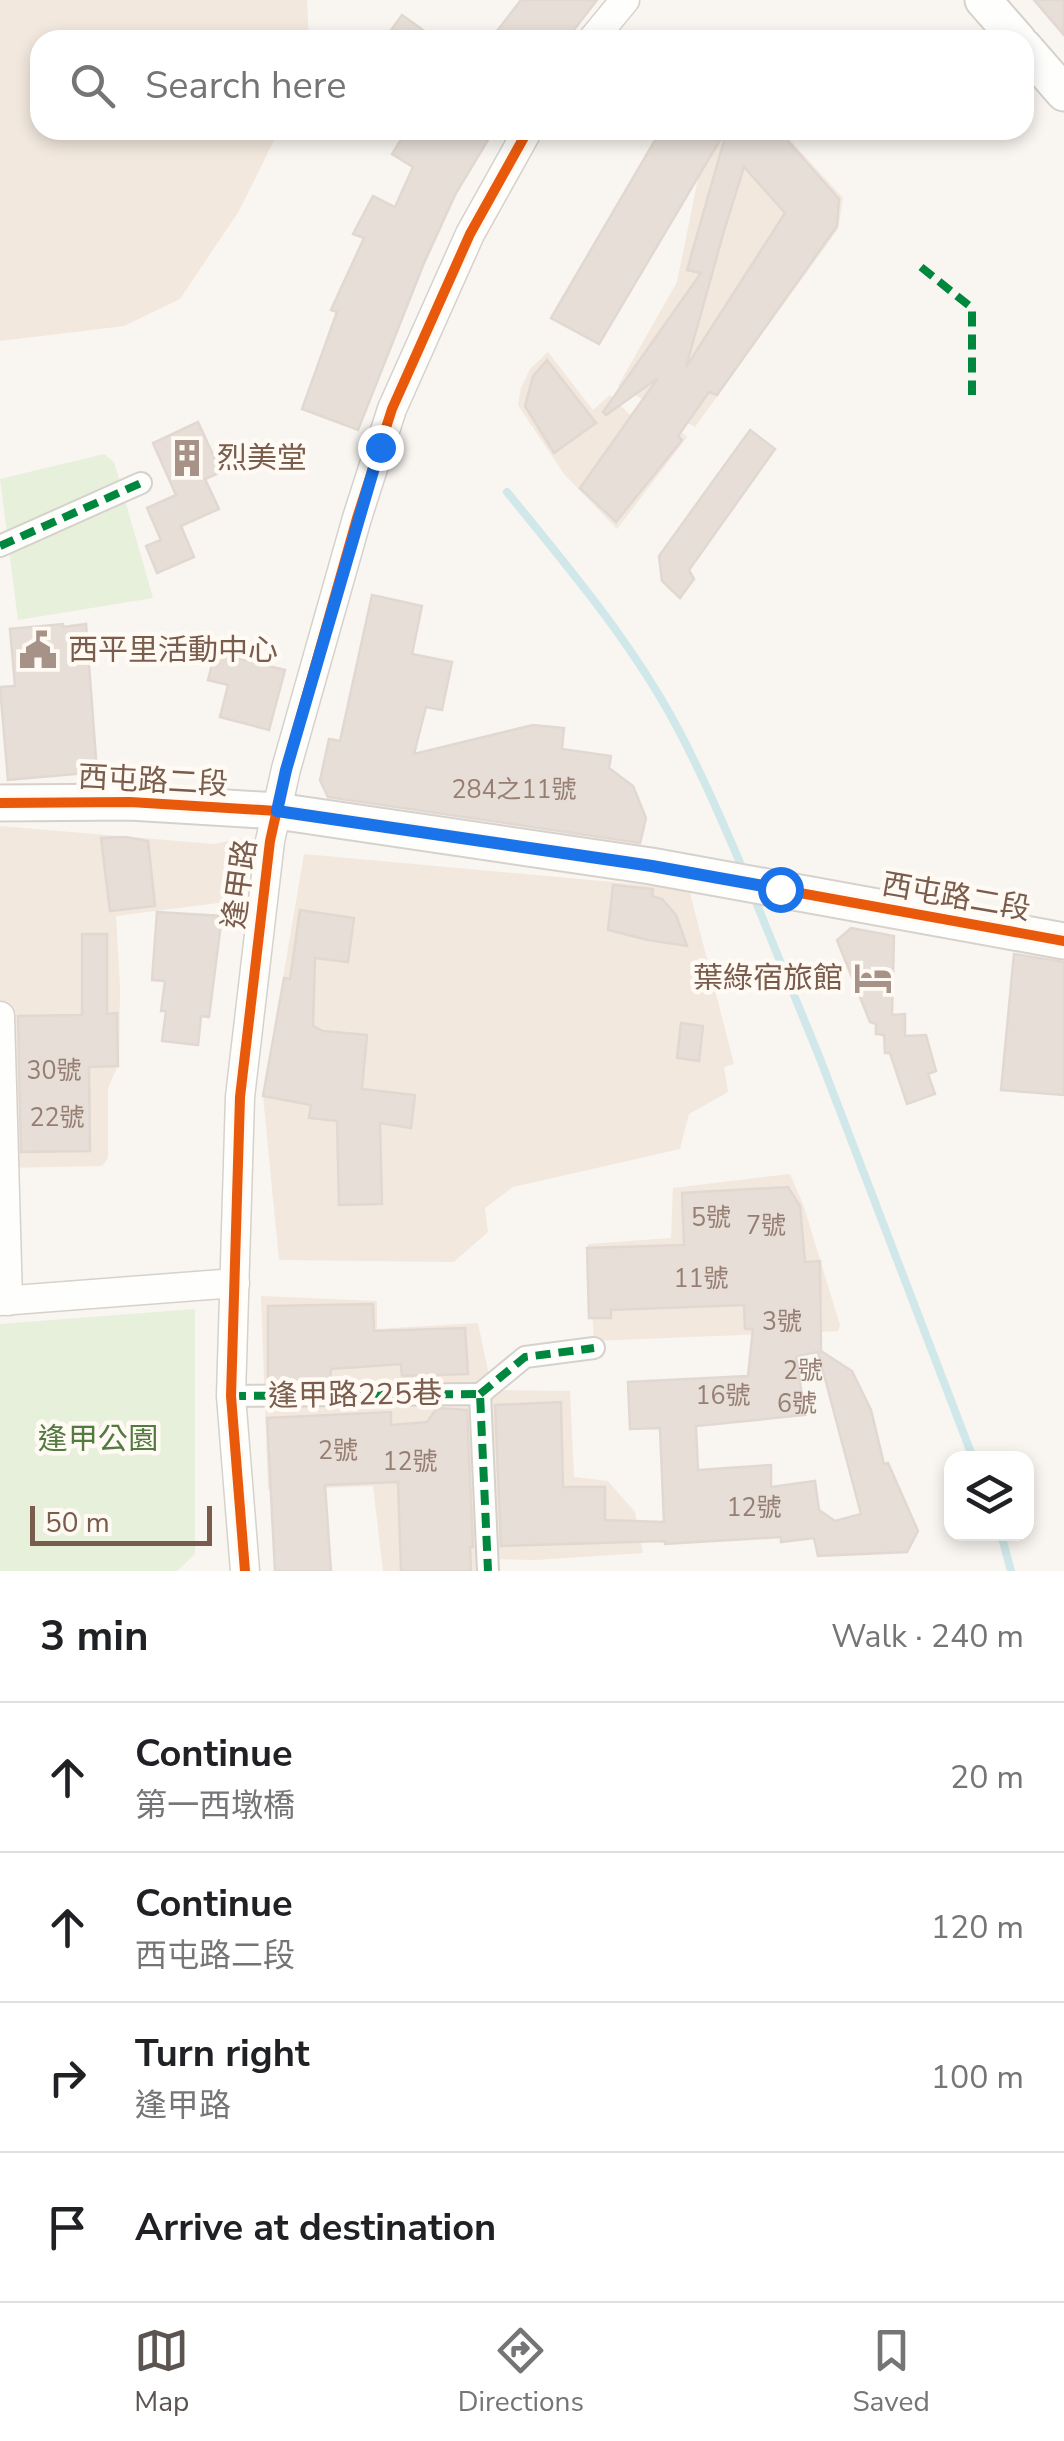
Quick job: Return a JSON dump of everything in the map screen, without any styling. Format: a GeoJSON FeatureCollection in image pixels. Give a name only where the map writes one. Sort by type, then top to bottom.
{"type":"FeatureCollection","features":[{"type":"Feature","properties":{"kind":"street"},"geometry":{"type":"LineString","coordinates":[[600,30],[624,0]]}},
{"type":"Feature","properties":{"kind":"street"},"geometry":{"type":"LineString","coordinates":[[983,0],[1009,30]]}},
{"type":"Feature","properties":{"kind":"street"},"geometry":{"type":"LineString","coordinates":[[1034,58],[1064,93]]}},
{"type":"Feature","properties":{"kind":"street","name":"逢甲路"},"geometry":{"type":"LineString","coordinates":[[245,1571],[231,1396],[234,1283],[242,1071],[270,842],[358,518],[392,409],[470,234],[522,140]]}},
{"type":"Feature","properties":{"kind":"street"},"geometry":{"type":"LineString","coordinates":[[0,546],[142,484]]}},
{"type":"Feature","properties":{"kind":"street","name":"西屯路二段"},"geometry":{"type":"LineString","coordinates":[[0,803],[130,802],[277,811],[719,878],[1064,941]]}},
{"type":"Feature","properties":{"kind":"street"},"geometry":{"type":"LineString","coordinates":[[0,1016],[4,1301],[234,1283]]}},
{"type":"Feature","properties":{"kind":"street"},"geometry":{"type":"LineString","coordinates":[[480,1394],[525,1357],[594,1348]]}},
{"type":"Feature","properties":{"kind":"street","name":"逢甲路225巷"},"geometry":{"type":"LineString","coordinates":[[231,1396],[480,1394],[488,1571]]}},
{"type":"Feature","properties":{"kind":"shaded area"},"geometry":{"type":"Polygon","coordinates":[[[0,0],[307,0],[308,30],[30,30],[30,140],[274,140],[239,211],[180,299],[124,326],[0,341],[0,0]]]}},
{"type":"Feature","properties":{"kind":"shaded area"},"geometry":{"type":"Polygon","coordinates":[[[706,140],[790,140],[843,198],[838,229],[695,427],[618,386],[677,282],[706,140]]]}},
{"type":"Feature","properties":{"kind":"shaded area"},"geometry":{"type":"Polygon","coordinates":[[[548,352],[593,410],[610,395],[630,415],[644,401],[687,437],[617,529],[564,474],[518,405],[530,369],[548,352]]]}},
{"type":"Feature","properties":{"kind":"shaded area"},"geometry":{"type":"Polygon","coordinates":[[[0,826],[214,844],[241,838],[226,902],[116,916],[119,1063],[108,1088],[108,1158],[102,1166],[0,1168],[0,826]]]}},
{"type":"Feature","properties":{"kind":"shaded area"},"geometry":{"type":"Polygon","coordinates":[[[304,854],[689,889],[734,1064],[724,1067],[728,1092],[689,1114],[680,1149],[513,1187],[485,1208],[488,1232],[454,1262],[279,1260],[263,1096],[304,854]]]}},
{"type":"Feature","properties":{"kind":"shaded area"},"geometry":{"type":"Polygon","coordinates":[[[790,1174],[840,1325],[838,1331],[594,1341],[588,1244],[671,1238],[673,1188],[790,1174]]]}},
{"type":"Feature","properties":{"kind":"shaded area"},"geometry":{"type":"Polygon","coordinates":[[[261,1296],[377,1301],[377,1329],[478,1323],[492,1390],[570,1391],[574,1477],[608,1481],[635,1512],[643,1553],[495,1559],[494,1571],[383,1571],[373,1486],[268,1490],[261,1296]]]}},
{"type":"Feature","properties":{"kind":"green space"},"geometry":{"type":"Polygon","coordinates":[[[104,454],[114,462],[153,598],[18,620],[0,479],[104,454]]]}},
{"type":"Feature","properties":{"kind":"green space","name":"逢甲公園"},"geometry":{"type":"Polygon","coordinates":[[[195,1309],[195,1554],[177,1571],[0,1571],[0,1324],[195,1309]]]}},
{"type":"Feature","properties":{"kind":"building"},"geometry":{"type":"Polygon","coordinates":[[[521,0],[597,0],[574,30],[498,30],[521,0]]]}},
{"type":"Feature","properties":{"kind":"building"},"geometry":{"type":"Polygon","coordinates":[[[1034,0],[1064,0],[1064,35],[1034,0]]]}},
{"type":"Feature","properties":{"kind":"building"},"geometry":{"type":"Polygon","coordinates":[[[402,15],[423,30],[391,30],[402,15]]]}},
{"type":"Feature","properties":{"kind":"building"},"geometry":{"type":"Polygon","coordinates":[[[401,140],[488,140],[456,193],[424,263],[358,430],[302,409],[337,312],[331,310],[364,238],[353,234],[373,196],[395,207],[413,167],[392,154],[401,140]]]}},
{"type":"Feature","properties":{"kind":"building"},"geometry":{"type":"Polygon","coordinates":[[[655,140],[720,140],[599,344],[551,318],[655,140]]]}},
{"type":"Feature","properties":{"kind":"building"},"geometry":{"type":"Polygon","coordinates":[[[724,140],[787,140],[839,199],[837,226],[717,395],[709,392],[678,436],[682,440],[616,522],[580,488],[658,378],[606,415],[603,412],[701,273],[687,270],[724,140]],[[744,167],[724,231],[686,367],[785,213],[744,167]]]}},
{"type":"Feature","properties":{"kind":"building"},"geometry":{"type":"Polygon","coordinates":[[[547,360],[596,423],[554,453],[525,406],[533,376],[547,360]]]}},
{"type":"Feature","properties":{"kind":"building"},"geometry":{"type":"Polygon","coordinates":[[[198,422],[221,472],[205,479],[219,509],[181,526],[194,557],[157,573],[146,546],[161,540],[147,508],[176,495],[153,443],[198,422]]]}},
{"type":"Feature","properties":{"kind":"building"},"geometry":{"type":"Polygon","coordinates":[[[750,430],[775,449],[689,570],[694,579],[680,598],[662,581],[659,556],[750,430]]]}},
{"type":"Feature","properties":{"kind":"building"},"geometry":{"type":"Polygon","coordinates":[[[372,595],[422,606],[412,654],[452,662],[442,710],[426,707],[414,754],[533,725],[564,728],[562,749],[611,756],[609,768],[633,786],[646,818],[640,843],[328,797],[320,780],[329,739],[340,741],[372,595]]]}},
{"type":"Feature","properties":{"kind":"building"},"geometry":{"type":"Polygon","coordinates":[[[86,624],[97,772],[8,780],[0,687],[15,686],[10,629],[86,624]]]}},
{"type":"Feature","properties":{"kind":"building"},"geometry":{"type":"Polygon","coordinates":[[[215,653],[285,670],[269,730],[220,717],[228,685],[208,680],[215,653]]]}},
{"type":"Feature","properties":{"kind":"building"},"geometry":{"type":"Polygon","coordinates":[[[101,838],[148,841],[155,906],[110,911],[101,838]]]}},
{"type":"Feature","properties":{"kind":"building"},"geometry":{"type":"Polygon","coordinates":[[[613,885],[653,889],[652,896],[662,899],[676,915],[687,946],[608,930],[613,885]]]}},
{"type":"Feature","properties":{"kind":"building"},"geometry":{"type":"Polygon","coordinates":[[[300,910],[354,918],[348,962],[315,958],[313,1026],[323,1031],[367,1035],[362,1089],[415,1095],[411,1128],[380,1123],[382,1204],[339,1205],[337,1121],[309,1118],[311,1105],[263,1096],[284,978],[290,979],[300,910]]]}},
{"type":"Feature","properties":{"kind":"building"},"geometry":{"type":"Polygon","coordinates":[[[157,912],[222,916],[209,1017],[201,1016],[198,1045],[162,1041],[165,981],[152,980],[157,912]]]}},
{"type":"Feature","properties":{"kind":"building"},"geometry":{"type":"Polygon","coordinates":[[[851,928],[894,936],[892,1015],[905,1014],[905,1036],[926,1035],[936,1071],[928,1074],[935,1094],[907,1104],[890,1053],[885,1053],[884,1035],[876,1034],[876,1024],[870,1022],[837,940],[851,928]]]}},
{"type":"Feature","properties":{"kind":"building"},"geometry":{"type":"Polygon","coordinates":[[[82,934],[107,934],[107,1014],[117,1013],[118,1066],[89,1067],[90,1151],[21,1152],[18,1016],[82,1015],[82,934]]]}},
{"type":"Feature","properties":{"kind":"building"},"geometry":{"type":"Polygon","coordinates":[[[1014,954],[1064,962],[1064,1095],[1001,1090],[1014,954]]]}},
{"type":"Feature","properties":{"kind":"building"},"geometry":{"type":"Polygon","coordinates":[[[681,1023],[703,1026],[699,1061],[677,1058],[681,1023]]]}},
{"type":"Feature","properties":{"kind":"building"},"geometry":{"type":"Polygon","coordinates":[[[788,1187],[800,1206],[805,1262],[820,1261],[821,1351],[852,1371],[871,1410],[884,1464],[888,1463],[918,1531],[907,1552],[818,1556],[814,1538],[781,1542],[781,1537],[665,1544],[501,1546],[495,1405],[561,1402],[563,1487],[605,1487],[605,1520],[664,1522],[660,1428],[630,1429],[628,1382],[748,1376],[753,1329],[745,1329],[744,1305],[611,1310],[611,1318],[589,1318],[587,1248],[684,1245],[682,1193],[788,1187]],[[818,1352],[796,1356],[805,1415],[696,1426],[698,1470],[771,1465],[771,1487],[815,1481],[819,1510],[835,1521],[861,1514],[818,1352]]]}},
{"type":"Feature","properties":{"kind":"building"},"geometry":{"type":"Polygon","coordinates":[[[373,1304],[374,1331],[465,1328],[468,1374],[402,1376],[401,1364],[331,1369],[330,1380],[268,1381],[268,1306],[373,1304]]]}},
{"type":"Feature","properties":{"kind":"building"},"geometry":{"type":"Polygon","coordinates":[[[437,1408],[467,1410],[471,1571],[401,1571],[398,1482],[325,1485],[331,1571],[275,1571],[267,1418],[391,1412],[391,1425],[427,1422],[437,1408]]]}},
{"type":"Feature","properties":{"kind":"waterway"},"geometry":{"type":"LineString","coordinates":[[507,492],[598,605],[659,695],[695,763],[744,872]]}},
{"type":"Feature","properties":{"kind":"waterway"},"geometry":{"type":"LineString","coordinates":[[753,895],[970,1451]]}},
{"type":"Feature","properties":{"kind":"waterway"},"geometry":{"type":"LineString","coordinates":[[1003,1541],[1011,1571]]}},
{"type":"Feature","properties":{"kind":"marked path"},"geometry":{"type":"LineString","coordinates":[[921,267],[972,308],[972,395]]}},
{"type":"Feature","properties":{"kind":"marked path"},"geometry":{"type":"LineString","coordinates":[[0,546],[141,483]]}},
{"type":"Feature","properties":{"kind":"marked path"},"geometry":{"type":"LineString","coordinates":[[480,1394],[525,1357],[594,1348]]}},
{"type":"Feature","properties":{"kind":"marked path"},"geometry":{"type":"LineString","coordinates":[[231,1396],[480,1394],[488,1571]]}},
{"type":"Feature","properties":{"kind":"cycle path"},"geometry":{"type":"LineString","coordinates":[[245,1571],[231,1396],[240,1097],[270,841],[286,769],[392,409],[470,234],[522,140]]}},
{"type":"Feature","properties":{"kind":"cycle path"},"geometry":{"type":"LineString","coordinates":[[0,803],[130,802],[277,811],[651,866],[1064,941]]}},
{"type":"Feature","properties":{"kind":"place","name":"烈美堂"},"geometry":{"type":"Point","coordinates":[187,458]}},
{"type":"Feature","properties":{"kind":"place","name":"西平里活動中心"},"geometry":{"type":"Point","coordinates":[38,650]}},
{"type":"Feature","properties":{"kind":"place","name":"葉綠宿旅館"},"geometry":{"type":"Point","coordinates":[873,978]}},
{"type":"Feature","properties":{"kind":"route"},"geometry":{"type":"LineString","coordinates":[[380,447],[277,811],[652,866],[780,889]]}}]}
